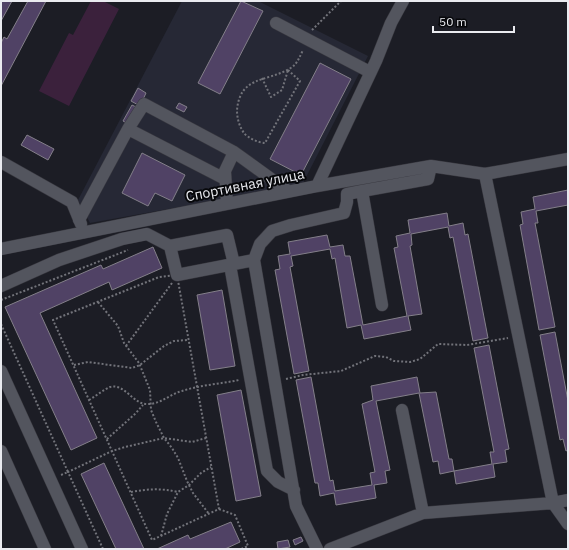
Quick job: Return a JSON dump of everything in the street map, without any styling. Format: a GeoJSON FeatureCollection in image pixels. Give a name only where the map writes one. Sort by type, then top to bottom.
{"type":"FeatureCollection","features":[{"type":"Feature","properties":{"kind":"street","name":"Спортивная улица"},"geometry":{"type":"LineString","coordinates":[[1,249],[318,186],[391,23],[403,1]]}},
{"type":"Feature","properties":{"kind":"street"},"geometry":{"type":"LineString","coordinates":[[276,23],[370,72]]}},
{"type":"Feature","properties":{"kind":"street"},"geometry":{"type":"LineString","coordinates":[[80,220],[128,129],[144,104],[234,152],[288,191]]}},
{"type":"Feature","properties":{"kind":"street"},"geometry":{"type":"LineString","coordinates":[[128,129],[225,179]]}},
{"type":"Feature","properties":{"kind":"street"},"geometry":{"type":"LineString","coordinates":[[227,203],[225,171],[234,152]]}},
{"type":"Feature","properties":{"kind":"street"},"geometry":{"type":"LineString","coordinates":[[318,186],[431,166],[485,174],[568,160]]}},
{"type":"Feature","properties":{"kind":"street"},"geometry":{"type":"LineString","coordinates":[[1,162],[72,202],[85,232]]}},
{"type":"Feature","properties":{"kind":"street"},"geometry":{"type":"LineString","coordinates":[[317,549],[296,506],[254,260],[260,244],[272,231],[291,225],[344,213],[348,202],[347,194],[428,179],[431,166]]}},
{"type":"Feature","properties":{"kind":"street"},"geometry":{"type":"LineString","coordinates":[[485,174],[553,503],[568,524]]}},
{"type":"Feature","properties":{"kind":"street"},"geometry":{"type":"LineString","coordinates":[[362,191],[382,305]]}},
{"type":"Feature","properties":{"kind":"street"},"geometry":{"type":"LineString","coordinates":[[1,286],[59,260],[122,239],[147,234],[170,246],[227,234],[250,378],[267,471],[278,482],[294,490]]}},
{"type":"Feature","properties":{"kind":"street"},"geometry":{"type":"LineString","coordinates":[[170,246],[177,276],[254,260]]}},
{"type":"Feature","properties":{"kind":"street"},"geometry":{"type":"LineString","coordinates":[[1,371],[82,549]]}},
{"type":"Feature","properties":{"kind":"street"},"geometry":{"type":"LineString","coordinates":[[402,410],[423,513]]}},
{"type":"Feature","properties":{"kind":"street"},"geometry":{"type":"LineString","coordinates":[[1,451],[46,549]]}},
{"type":"Feature","properties":{"kind":"street"},"geometry":{"type":"LineString","coordinates":[[330,549],[423,513],[553,503],[568,500]]}},
{"type":"Feature","properties":{"kind":"path"},"geometry":{"type":"LineString","coordinates":[[288,70],[300,81],[265,143],[259,143],[245,134],[240,128],[237,112],[241,93],[248,85],[262,78],[288,70]]}},
{"type":"Feature","properties":{"kind":"path"},"geometry":{"type":"LineString","coordinates":[[262,78],[271,98],[282,90],[288,70]]}},
{"type":"Feature","properties":{"kind":"path"},"geometry":{"type":"LineString","coordinates":[[1,300],[129,250]]}},
{"type":"Feature","properties":{"kind":"path"},"geometry":{"type":"LineString","coordinates":[[177,276],[159,277],[53,320],[152,540],[219,509],[235,515],[248,546],[240,549]]}},
{"type":"Feature","properties":{"kind":"path"},"geometry":{"type":"LineString","coordinates":[[177,276],[219,509]]}},
{"type":"Feature","properties":{"kind":"path"},"geometry":{"type":"LineString","coordinates":[[126,346],[177,276]]}},
{"type":"Feature","properties":{"kind":"path"},"geometry":{"type":"LineString","coordinates":[[98,302],[118,326],[120,335],[126,346],[140,365],[150,390],[150,404],[156,422],[164,438],[178,458],[189,485],[209,514]]}},
{"type":"Feature","properties":{"kind":"path"},"geometry":{"type":"LineString","coordinates":[[1,324],[103,549]]}},
{"type":"Feature","properties":{"kind":"path"},"geometry":{"type":"LineString","coordinates":[[275,382],[303,375],[341,371],[375,356],[386,357],[394,361],[410,362],[420,359],[438,344],[467,345],[518,336]]}},
{"type":"Feature","properties":{"kind":"path"},"geometry":{"type":"LineString","coordinates":[[74,365],[88,362],[132,368],[140,365],[164,346],[174,341],[188,340]]}},
{"type":"Feature","properties":{"kind":"path"},"geometry":{"type":"LineString","coordinates":[[89,400],[110,388],[116,387],[123,389],[132,398],[143,405],[160,402],[182,390],[250,378]]}},
{"type":"Feature","properties":{"kind":"path"},"geometry":{"type":"LineString","coordinates":[[107,440],[143,405]]}},
{"type":"Feature","properties":{"kind":"path"},"geometry":{"type":"LineString","coordinates":[[51,480],[112,451],[164,438],[192,442],[206,438]]}},
{"type":"Feature","properties":{"kind":"path"},"geometry":{"type":"LineString","coordinates":[[161,536],[167,514],[178,492],[189,485],[201,473],[211,467]]}},
{"type":"Feature","properties":{"kind":"path"},"geometry":{"type":"LineString","coordinates":[[130,492],[149,488],[167,489],[178,492]]}},
{"type":"Feature","properties":{"kind":"shaded area"},"geometry":{"type":"Polygon","coordinates":[[[91,1],[103,1],[119,9],[69,106],[39,91],[69,33],[73,35],[91,1]]]}},
{"type":"Feature","properties":{"kind":"shaded area"},"geometry":{"type":"Polygon","coordinates":[[[182,1],[258,1],[368,56],[302,185],[90,223],[78,200],[182,1]]]}},
{"type":"Feature","properties":{"kind":"building"},"geometry":{"type":"Polygon","coordinates":[[[1,1],[12,1],[1,21],[1,1]]]}},
{"type":"Feature","properties":{"kind":"building"},"geometry":{"type":"Polygon","coordinates":[[[28,1],[46,1],[1,86],[1,43],[4,37],[7,39],[28,1]]]}},
{"type":"Feature","properties":{"kind":"building"},"geometry":{"type":"Polygon","coordinates":[[[241,1],[263,11],[220,94],[198,83],[241,1]]]}},
{"type":"Feature","properties":{"kind":"building"},"geometry":{"type":"Polygon","coordinates":[[[320,63],[351,79],[301,175],[270,159],[320,63]]]}},
{"type":"Feature","properties":{"kind":"building"},"geometry":{"type":"Polygon","coordinates":[[[138,88],[146,93],[140,106],[131,101],[138,88]]]}},
{"type":"Feature","properties":{"kind":"building"},"geometry":{"type":"Polygon","coordinates":[[[179,103],[187,107],[184,112],[176,108],[179,103]]]}},
{"type":"Feature","properties":{"kind":"building"},"geometry":{"type":"Polygon","coordinates":[[[132,105],[136,107],[128,124],[123,121],[132,105]]]}},
{"type":"Feature","properties":{"kind":"building"},"geometry":{"type":"Polygon","coordinates":[[[27,135],[54,149],[48,160],[21,145],[27,135]]]}},
{"type":"Feature","properties":{"kind":"building"},"geometry":{"type":"Polygon","coordinates":[[[142,153],[185,175],[172,201],[155,193],[148,206],[122,193],[142,153]]]}},
{"type":"Feature","properties":{"kind":"building"},"geometry":{"type":"Polygon","coordinates":[[[568,190],[568,205],[536,211],[538,223],[535,223],[555,327],[539,330],[520,225],[523,224],[521,212],[535,209],[533,197],[568,190]]]}},
{"type":"Feature","properties":{"kind":"building"},"geometry":{"type":"Polygon","coordinates":[[[447,213],[449,226],[463,223],[465,235],[468,234],[488,338],[473,341],[453,237],[450,238],[448,227],[411,234],[412,245],[410,246],[422,314],[408,316],[411,330],[364,339],[361,325],[347,328],[335,258],[332,259],[330,249],[291,256],[293,266],[290,267],[309,371],[294,374],[275,270],[280,269],[278,256],[290,254],[288,242],[327,235],[330,247],[343,245],[345,256],[350,256],[363,325],[407,316],[394,248],[398,247],[396,236],[410,233],[408,220],[447,213]]]}},
{"type":"Feature","properties":{"kind":"building"},"geometry":{"type":"Polygon","coordinates":[[[153,247],[162,268],[112,290],[109,282],[40,313],[97,438],[71,450],[5,307],[101,265],[103,269],[153,247]]]}},
{"type":"Feature","properties":{"kind":"building"},"geometry":{"type":"Polygon","coordinates":[[[222,290],[235,366],[210,370],[197,295],[222,290]]]}},
{"type":"Feature","properties":{"kind":"building"},"geometry":{"type":"Polygon","coordinates":[[[555,332],[568,401],[568,450],[566,451],[563,439],[560,440],[540,335],[555,332]]]}},
{"type":"Feature","properties":{"kind":"building"},"geometry":{"type":"Polygon","coordinates":[[[489,345],[509,449],[505,450],[507,462],[493,464],[495,477],[456,484],[454,471],[492,464],[490,452],[494,452],[474,348],[489,345]]]}},
{"type":"Feature","properties":{"kind":"building"},"geometry":{"type":"Polygon","coordinates":[[[311,377],[330,481],[333,480],[335,491],[372,485],[370,473],[375,472],[362,404],[373,400],[371,386],[417,377],[420,393],[436,392],[449,459],[452,459],[454,471],[440,474],[438,461],[433,462],[419,393],[376,401],[390,470],[385,471],[387,483],[374,485],[376,498],[336,505],[334,493],[320,496],[318,483],[315,483],[296,380],[311,377]]]}},
{"type":"Feature","properties":{"kind":"building"},"geometry":{"type":"Polygon","coordinates":[[[241,390],[261,496],[236,501],[217,395],[241,390]]]}},
{"type":"Feature","properties":{"kind":"building"},"geometry":{"type":"Polygon","coordinates":[[[104,463],[144,549],[116,549],[81,474],[104,463]]]}},
{"type":"Feature","properties":{"kind":"building"},"geometry":{"type":"Polygon","coordinates":[[[231,522],[240,542],[225,549],[157,549],[188,535],[190,539],[231,522]]]}},
{"type":"Feature","properties":{"kind":"building"},"geometry":{"type":"Polygon","coordinates":[[[301,537],[303,541],[295,545],[293,540],[301,537]]]}},
{"type":"Feature","properties":{"kind":"building"},"geometry":{"type":"Polygon","coordinates":[[[288,540],[290,547],[278,549],[277,542],[288,540]]]}}]}
